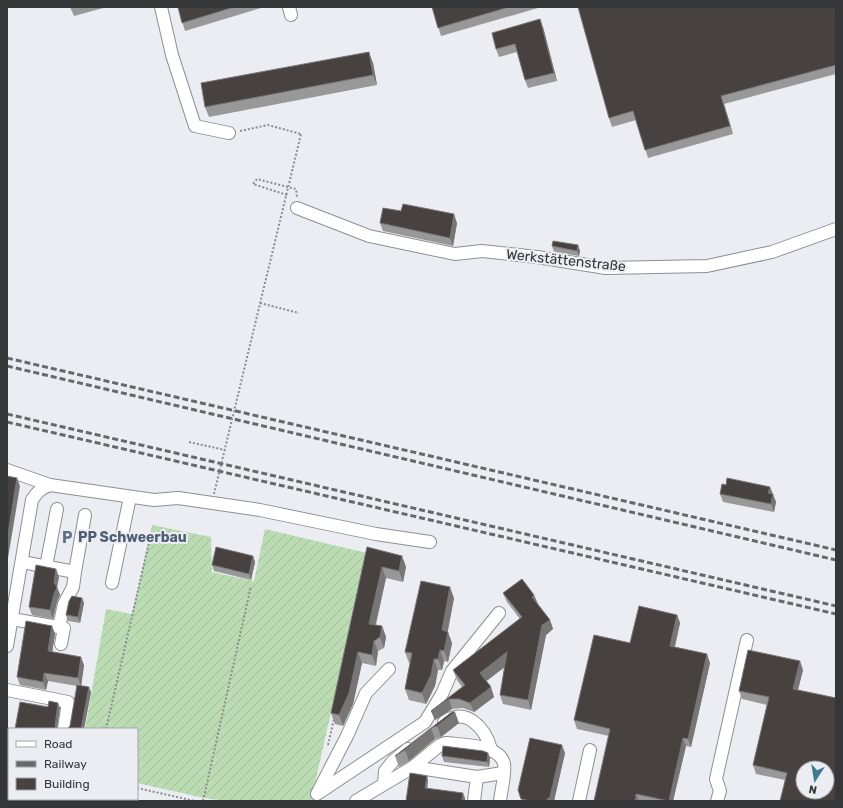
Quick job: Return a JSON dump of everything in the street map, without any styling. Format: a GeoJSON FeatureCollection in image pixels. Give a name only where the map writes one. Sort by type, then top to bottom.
{"type":"FeatureCollection","features":[{"type":"Feature","properties":{"kind":"street"},"geometry":{"type":"LineString","coordinates":[[161,7],[172,55],[195,126],[229,133]]}},
{"type":"Feature","properties":{"kind":"street","name":"Werkstättenstraße"},"geometry":{"type":"LineString","coordinates":[[297,208],[369,236],[455,254],[482,252],[537,257],[606,268],[707,266],[772,252],[836,229]]}},
{"type":"Feature","properties":{"kind":"street"},"geometry":{"type":"LineString","coordinates":[[7,470],[50,485],[154,500],[178,498],[260,510],[376,534],[430,542]]}},
{"type":"Feature","properties":{"kind":"street"},"geometry":{"type":"LineString","coordinates":[[7,646],[12,619],[12,595],[22,562],[32,500],[36,493],[42,488],[50,485]]}},
{"type":"Feature","properties":{"kind":"street"},"geometry":{"type":"LineString","coordinates":[[112,583],[130,497]]}},
{"type":"Feature","properties":{"kind":"street"},"geometry":{"type":"LineString","coordinates":[[46,567],[57,509]]}},
{"type":"Feature","properties":{"kind":"street"},"geometry":{"type":"LineString","coordinates":[[59,627],[64,604],[73,587],[85,515]]}},
{"type":"Feature","properties":{"kind":"street"},"geometry":{"type":"LineString","coordinates":[[22,562],[75,572]]}},
{"type":"Feature","properties":{"kind":"street"},"geometry":{"type":"LineString","coordinates":[[317,797],[425,722],[442,694],[452,671],[499,613]]}},
{"type":"Feature","properties":{"kind":"street"},"geometry":{"type":"LineString","coordinates":[[12,619],[64,628],[61,644]]}},
{"type":"Feature","properties":{"kind":"street"},"geometry":{"type":"LineString","coordinates":[[717,801],[720,792],[716,779],[747,640]]}},
{"type":"Feature","properties":{"kind":"street"},"geometry":{"type":"LineString","coordinates":[[317,797],[366,693],[390,669]]}},
{"type":"Feature","properties":{"kind":"street"},"geometry":{"type":"LineString","coordinates":[[7,690],[68,702],[64,728]]}},
{"type":"Feature","properties":{"kind":"street"},"geometry":{"type":"LineString","coordinates":[[429,733],[453,716],[463,716],[471,719],[481,730],[489,740],[491,749]]}},
{"type":"Feature","properties":{"kind":"street"},"geometry":{"type":"LineString","coordinates":[[384,784],[385,771],[393,761],[417,742]]}},
{"type":"Feature","properties":{"kind":"street"},"geometry":{"type":"LineString","coordinates":[[356,801],[413,767],[440,745],[446,743],[491,749],[501,755],[505,764],[500,801]]}},
{"type":"Feature","properties":{"kind":"street"},"geometry":{"type":"LineString","coordinates":[[580,801],[590,750]]}},
{"type":"Feature","properties":{"kind":"street"},"geometry":{"type":"LineString","coordinates":[[413,767],[477,777],[504,773]]}},
{"type":"Feature","properties":{"kind":"street"},"geometry":{"type":"LineString","coordinates":[[474,801],[477,777]]}},
{"type":"Feature","properties":{"kind":"path"},"geometry":{"type":"LineString","coordinates":[[214,494],[301,134],[268,125],[229,133]]}},
{"type":"Feature","properties":{"kind":"path"},"geometry":{"type":"LineString","coordinates":[[287,195],[253,184],[257,179],[296,189],[297,208]]}},
{"type":"Feature","properties":{"kind":"path"},"geometry":{"type":"LineString","coordinates":[[260,304],[299,313]]}},
{"type":"Feature","properties":{"kind":"path"},"geometry":{"type":"LineString","coordinates":[[189,442],[224,450]]}},
{"type":"Feature","properties":{"kind":"path"},"geometry":{"type":"LineString","coordinates":[[106,728],[151,534]]}},
{"type":"Feature","properties":{"kind":"path"},"geometry":{"type":"LineString","coordinates":[[203,801],[251,586]]}},
{"type":"Feature","properties":{"kind":"path"},"geometry":{"type":"LineString","coordinates":[[328,747],[334,716]]}},
{"type":"Feature","properties":{"kind":"path"},"geometry":{"type":"LineString","coordinates":[[138,788],[196,801]]}},
{"type":"Feature","properties":{"kind":"green space"},"geometry":{"type":"Polygon","coordinates":[[[152,525],[211,537],[212,572],[254,581],[265,529],[367,553],[311,801],[226,801],[204,798],[138,783],[138,728],[85,728],[106,609],[132,614],[152,525]]]}},
{"type":"Feature","properties":{"kind":"building"},"geometry":{"type":"Polygon","coordinates":[[[178,7],[234,7],[182,23],[178,7]]]}},
{"type":"Feature","properties":{"kind":"building"},"geometry":{"type":"Polygon","coordinates":[[[432,7],[509,7],[438,28],[432,7]]]}},
{"type":"Feature","properties":{"kind":"building"},"geometry":{"type":"Polygon","coordinates":[[[578,7],[835,7],[836,65],[721,96],[730,126],[645,150],[633,111],[609,118],[578,7]]]}},
{"type":"Feature","properties":{"kind":"building"},"geometry":{"type":"Polygon","coordinates":[[[540,19],[554,73],[525,80],[515,44],[496,49],[492,33],[540,19]]]}},
{"type":"Feature","properties":{"kind":"building"},"geometry":{"type":"Polygon","coordinates":[[[369,52],[373,75],[205,107],[201,83],[369,52]]]}},
{"type":"Feature","properties":{"kind":"building"},"geometry":{"type":"Polygon","coordinates":[[[403,204],[454,214],[450,238],[380,223],[383,208],[401,211],[403,204]]]}},
{"type":"Feature","properties":{"kind":"building"},"geometry":{"type":"Polygon","coordinates":[[[553,241],[578,245],[577,251],[552,246],[553,241]]]}},
{"type":"Feature","properties":{"kind":"building"},"geometry":{"type":"Polygon","coordinates":[[[7,476],[17,478],[7,541],[7,476]]]}},
{"type":"Feature","properties":{"kind":"building"},"geometry":{"type":"Polygon","coordinates":[[[727,478],[770,487],[768,493],[773,494],[771,504],[720,494],[722,484],[726,485],[727,478]]]}},
{"type":"Feature","properties":{"kind":"building"},"geometry":{"type":"Polygon","coordinates":[[[216,547],[253,556],[249,574],[212,565],[216,547]]]}},
{"type":"Feature","properties":{"kind":"building"},"geometry":{"type":"Polygon","coordinates":[[[367,547],[402,556],[399,571],[382,567],[369,624],[382,626],[380,637],[374,641],[372,655],[358,652],[349,693],[339,715],[331,713],[367,547]]]}},
{"type":"Feature","properties":{"kind":"building"},"geometry":{"type":"Polygon","coordinates":[[[36,565],[56,569],[54,583],[57,587],[50,610],[29,607],[36,565]]]}},
{"type":"Feature","properties":{"kind":"building"},"geometry":{"type":"Polygon","coordinates":[[[522,579],[534,595],[532,597],[550,620],[542,625],[528,700],[500,695],[507,652],[480,673],[491,687],[470,703],[459,699],[449,699],[431,711],[465,685],[453,670],[522,617],[503,593],[522,579]]]}},
{"type":"Feature","properties":{"kind":"building"},"geometry":{"type":"Polygon","coordinates":[[[421,581],[450,587],[442,630],[448,632],[444,651],[440,650],[438,659],[434,659],[431,675],[422,693],[405,689],[412,653],[405,652],[421,581]]]}},
{"type":"Feature","properties":{"kind":"building"},"geometry":{"type":"Polygon","coordinates":[[[72,596],[82,598],[78,617],[66,615],[69,601],[72,596]]]}},
{"type":"Feature","properties":{"kind":"building"},"geometry":{"type":"Polygon","coordinates":[[[639,606],[677,615],[670,646],[707,654],[688,739],[683,738],[669,801],[636,794],[635,801],[594,801],[610,729],[574,720],[594,635],[630,643],[639,606]]]}},
{"type":"Feature","properties":{"kind":"building"},"geometry":{"type":"Polygon","coordinates":[[[26,621],[52,626],[48,651],[81,657],[78,678],[44,673],[43,682],[17,677],[26,621]]]}},
{"type":"Feature","properties":{"kind":"building"},"geometry":{"type":"Polygon","coordinates":[[[748,650],[800,661],[793,689],[836,698],[836,801],[780,801],[787,773],[753,765],[769,697],[739,691],[748,650]]]}},
{"type":"Feature","properties":{"kind":"building"},"geometry":{"type":"Polygon","coordinates":[[[77,685],[89,687],[81,728],[68,728],[70,726],[77,685]]]}},
{"type":"Feature","properties":{"kind":"building"},"geometry":{"type":"Polygon","coordinates":[[[49,701],[58,703],[55,726],[56,728],[15,728],[20,702],[48,707],[49,701]]]}},
{"type":"Feature","properties":{"kind":"building"},"geometry":{"type":"Polygon","coordinates":[[[452,712],[455,712],[437,726],[431,728],[452,712]]]}},
{"type":"Feature","properties":{"kind":"building"},"geometry":{"type":"Polygon","coordinates":[[[428,730],[405,750],[395,756],[428,730]]]}},
{"type":"Feature","properties":{"kind":"building"},"geometry":{"type":"Polygon","coordinates":[[[530,738],[562,745],[550,797],[545,801],[521,799],[518,790],[530,738]]]}},
{"type":"Feature","properties":{"kind":"building"},"geometry":{"type":"Polygon","coordinates":[[[443,746],[483,751],[488,753],[487,762],[442,756],[443,746]]]}},
{"type":"Feature","properties":{"kind":"building"},"geometry":{"type":"Polygon","coordinates":[[[410,773],[427,776],[425,788],[463,793],[462,801],[406,801],[410,773]]]}},
{"type":"Feature","properties":{"kind":"railway"},"geometry":{"type":"LineString","coordinates":[[7,358],[836,550]]}},
{"type":"Feature","properties":{"kind":"railway"},"geometry":{"type":"LineString","coordinates":[[7,366],[836,560]]}},
{"type":"Feature","properties":{"kind":"railway"},"geometry":{"type":"LineString","coordinates":[[7,414],[836,606]]}},
{"type":"Feature","properties":{"kind":"railway"},"geometry":{"type":"LineString","coordinates":[[7,422],[836,614]]}},
{"type":"Feature","properties":{"kind":"place","name":"PP Schweerbau"},"geometry":{"type":"Point","coordinates":[67,537]}}]}
